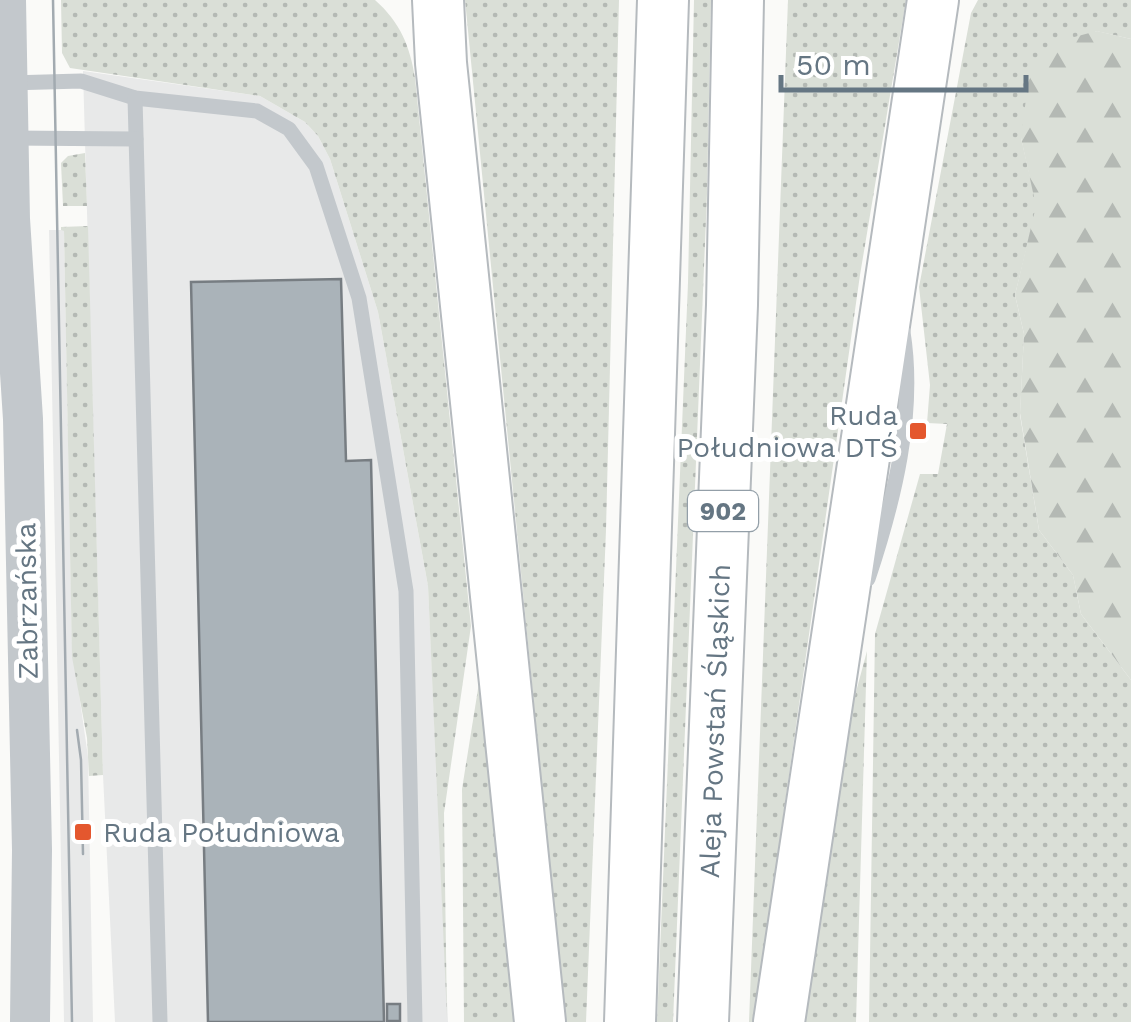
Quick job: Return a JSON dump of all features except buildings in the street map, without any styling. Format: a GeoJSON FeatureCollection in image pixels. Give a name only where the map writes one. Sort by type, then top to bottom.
{"type":"FeatureCollection","features":[{"type":"Feature","properties":{"kind":"main road"},"geometry":{"type":"LineString","coordinates":[[412,0],[441,62]]}},
{"type":"Feature","properties":{"kind":"main road"},"geometry":{"type":"LineString","coordinates":[[438,0],[441,62],[540,1022]]}},
{"type":"Feature","properties":{"kind":"main road","name":"902"},"geometry":{"type":"LineString","coordinates":[[630,1022],[664,0]]}},
{"type":"Feature","properties":{"kind":"main road","name":"Aleja Powstań Śląskich"},"geometry":{"type":"LineString","coordinates":[[704,1022],[732,305],[738,0]]}},
{"type":"Feature","properties":{"kind":"main road"},"geometry":{"type":"LineString","coordinates":[[778,1022],[933,0]]}},
{"type":"Feature","properties":{"kind":"street","name":"Zabrzańska"},"geometry":{"type":"LineString","coordinates":[[6,0],[6,156],[24,438],[32,850],[30,1022]]}},
{"type":"Feature","properties":{"kind":"lane"},"geometry":{"type":"LineString","coordinates":[[5,61],[135,98],[257,111],[290,129],[316,166],[358,298],[406,590],[415,1022]]}},
{"type":"Feature","properties":{"kind":"lane"},"geometry":{"type":"LineString","coordinates":[[135,98],[160,1022]]}},
{"type":"Feature","properties":{"kind":"lane"},"geometry":{"type":"LineString","coordinates":[[6,156],[136,139]]}},
{"type":"Feature","properties":{"kind":"shaded area"},"geometry":{"type":"Polygon","coordinates":[[[83,71],[260,96],[305,122],[330,159],[378,312],[428,586],[448,1022],[115,1022],[103,775],[83,71]]]}},
{"type":"Feature","properties":{"kind":"shaded area"},"geometry":{"type":"Polygon","coordinates":[[[49,230],[64,230],[72,644],[88,757],[93,1022],[64,1022],[49,230]]]}},
{"type":"Feature","properties":{"kind":"green space"},"geometry":{"type":"Polygon","coordinates":[[[61,0],[375,0],[391,17],[407,45],[415,78],[471,626],[444,813],[447,1019],[428,586],[378,312],[330,159],[305,122],[260,96],[70,68],[62,53],[61,0]]]}},
{"type":"Feature","properties":{"kind":"green space"},"geometry":{"type":"Polygon","coordinates":[[[465,0],[619,0],[606,530],[586,1022],[565,1022],[465,0]]]}},
{"type":"Feature","properties":{"kind":"green space"},"geometry":{"type":"Polygon","coordinates":[[[694,0],[711,0],[707,194],[673,1022],[657,1022],[688,283],[694,0]]]}},
{"type":"Feature","properties":{"kind":"green space"},"geometry":{"type":"Polygon","coordinates":[[[788,0],[906,0],[860,275],[754,1022],[749,1022],[788,0]]]}},
{"type":"Feature","properties":{"kind":"green space"},"geometry":{"type":"Polygon","coordinates":[[[978,0],[1131,0],[1131,39],[1096,31],[1021,138],[1037,206],[1015,295],[1024,334],[1020,415],[1039,530],[1073,575],[1081,614],[1131,680],[1131,1022],[869,1022],[875,634],[920,474],[938,474],[947,424],[927,423],[930,385],[919,287],[971,13],[978,0]]]}},
{"type":"Feature","properties":{"kind":"green space"},"geometry":{"type":"Polygon","coordinates":[[[1097,31],[1131,39],[1131,680],[1081,614],[1073,575],[1039,530],[1020,413],[1024,334],[1015,295],[1036,206],[1021,138],[1028,83],[1039,55],[1059,41],[1097,31]]]}},
{"type":"Feature","properties":{"kind":"green space"},"geometry":{"type":"Polygon","coordinates":[[[85,153],[87,206],[63,206],[61,163],[68,156],[85,153]]]}},
{"type":"Feature","properties":{"kind":"green space"},"geometry":{"type":"Polygon","coordinates":[[[88,226],[103,775],[89,776],[87,738],[72,657],[61,230],[88,226]]]}},
{"type":"Feature","properties":{"kind":"green space"},"geometry":{"type":"Polygon","coordinates":[[[486,639],[525,1022],[464,1022],[462,789],[486,639]]]}},
{"type":"Feature","properties":{"kind":"green space"},"geometry":{"type":"Polygon","coordinates":[[[867,651],[856,1022],[805,1022],[853,703],[867,651]]]}},
{"type":"Feature","properties":{"kind":"tram line"},"geometry":{"type":"LineString","coordinates":[[53,0],[72,1022]]}},
{"type":"Feature","properties":{"kind":"tram line"},"geometry":{"type":"LineString","coordinates":[[77,730],[83,854]]}},
{"type":"Feature","properties":{"kind":"place","name":"Ruda Południowa DTŚ"},"geometry":{"type":"Point","coordinates":[918,431]}},
{"type":"Feature","properties":{"kind":"place","name":"Ruda Południowa"},"geometry":{"type":"Point","coordinates":[83,832]}}]}
